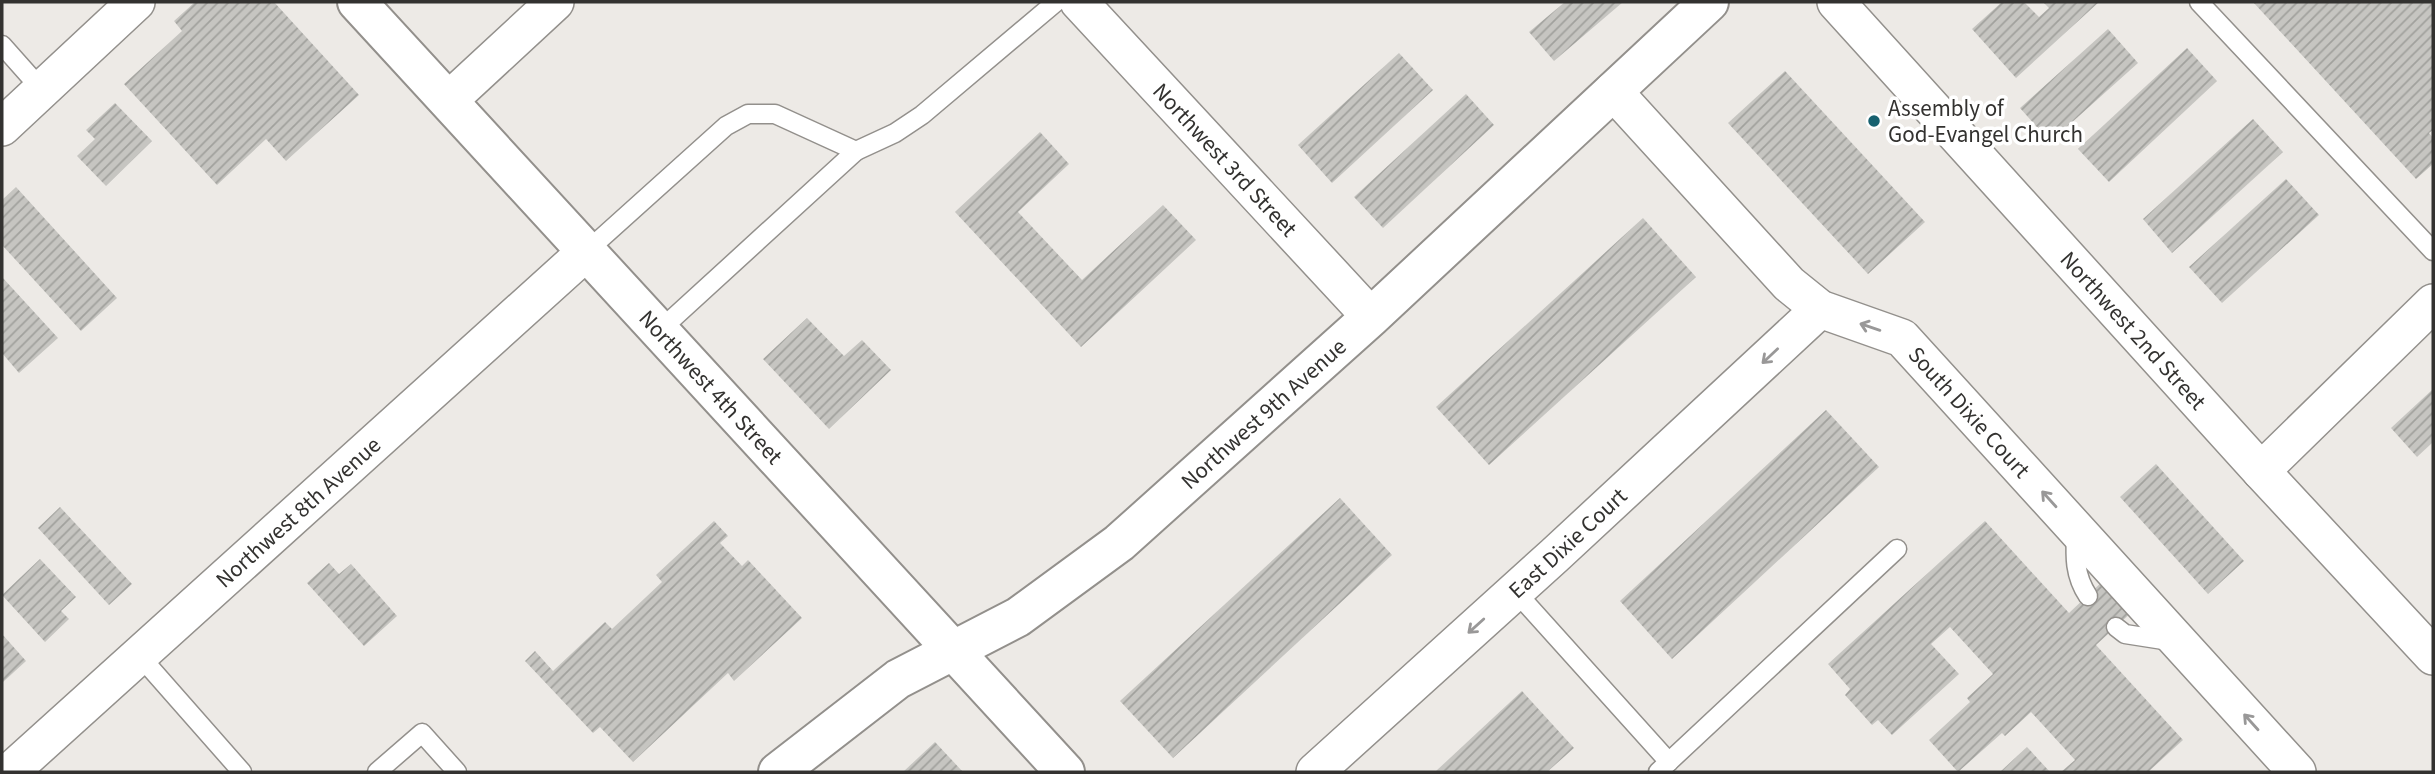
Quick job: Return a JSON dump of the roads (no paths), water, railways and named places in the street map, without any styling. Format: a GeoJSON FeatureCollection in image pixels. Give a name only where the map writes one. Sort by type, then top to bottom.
{"type":"FeatureCollection","features":[{"type":"Feature","properties":{"kind":"main road","name":"Northwest 4th Street"},"geometry":{"type":"LineString","coordinates":[[357,2],[1065,772]]}},
{"type":"Feature","properties":{"kind":"main road","name":"Northwest 9th Avenue"},"geometry":{"type":"LineString","coordinates":[[778,772],[898,679],[1018,617],[1119,542],[1371,317],[1709,2]]}},
{"type":"Feature","properties":{"kind":"street"},"geometry":{"type":"LineString","coordinates":[[2,127],[136,2]]}},
{"type":"Feature","properties":{"kind":"street"},"geometry":{"type":"LineString","coordinates":[[448,101],[555,2]]}},
{"type":"Feature","properties":{"kind":"street","name":"Northwest 3rd Street"},"geometry":{"type":"LineString","coordinates":[[1079,2],[1371,317]]}},
{"type":"Feature","properties":{"kind":"street","name":"Northwest 2nd Street"},"geometry":{"type":"LineString","coordinates":[[1836,2],[2260,471],[2433,656]]}},
{"type":"Feature","properties":{"kind":"street","name":"South Dixie Court"},"geometry":{"type":"LineString","coordinates":[[1614,91],[1789,285],[1820,309],[1902,338],[2297,772]]}},
{"type":"Feature","properties":{"kind":"street","name":"Northwest 8th Avenue"},"geometry":{"type":"LineString","coordinates":[[10,772],[587,251]]}},
{"type":"Feature","properties":{"kind":"street"},"geometry":{"type":"LineString","coordinates":[[2260,471],[2433,303]]}},
{"type":"Feature","properties":{"kind":"street","name":"East Dixie Court"},"geometry":{"type":"LineString","coordinates":[[1315,772],[1820,309]]}},
{"type":"Feature","properties":{"kind":"lane"},"geometry":{"type":"LineString","coordinates":[[659,331],[856,151],[895,133],[922,115],[1056,2]]}},
{"type":"Feature","properties":{"kind":"lane"},"geometry":{"type":"LineString","coordinates":[[2199,2],[2433,251]]}},
{"type":"Feature","properties":{"kind":"lane"},"geometry":{"type":"LineString","coordinates":[[2,45],[43,90]]}},
{"type":"Feature","properties":{"kind":"lane"},"geometry":{"type":"LineString","coordinates":[[587,251],[726,126],[748,114],[775,114],[856,151]]}},
{"type":"Feature","properties":{"kind":"lane"},"geometry":{"type":"LineString","coordinates":[[2077,529],[2074,564],[2081,587],[2088,596]]}},
{"type":"Feature","properties":{"kind":"lane"},"geometry":{"type":"LineString","coordinates":[[1515,591],[1663,767],[1897,549]]}},
{"type":"Feature","properties":{"kind":"lane"},"geometry":{"type":"LineString","coordinates":[[2116,627],[2125,634],[2150,640],[2179,642]]}},
{"type":"Feature","properties":{"kind":"lane"},"geometry":{"type":"LineString","coordinates":[[139,655],[242,772]]}},
{"type":"Feature","properties":{"kind":"lane"},"geometry":{"type":"LineString","coordinates":[[377,772],[422,733],[457,772]]}},
{"type":"Feature","properties":{"kind":"place","name":"Assembly of God-Evangel Church"},"geometry":{"type":"Point","coordinates":[1874,121]}}]}
